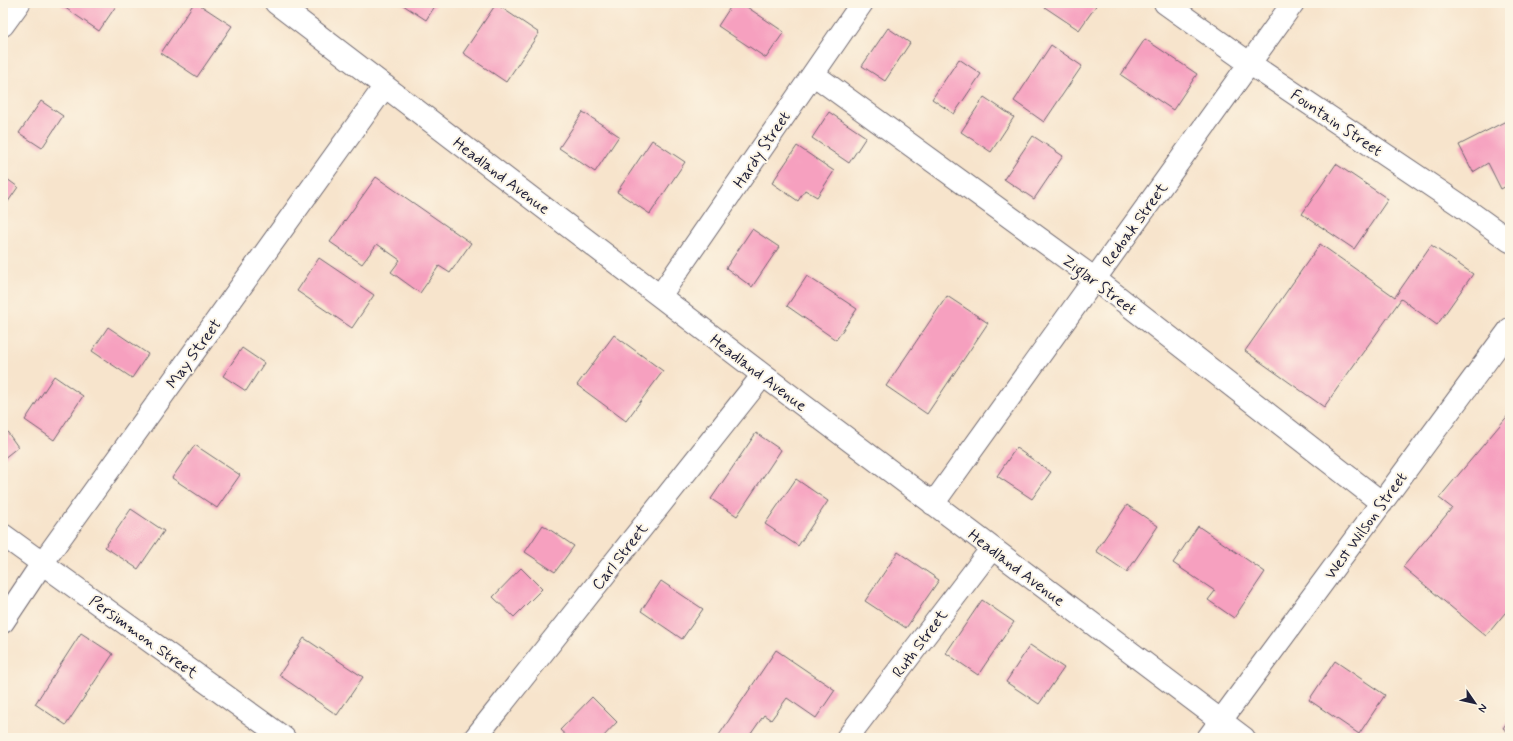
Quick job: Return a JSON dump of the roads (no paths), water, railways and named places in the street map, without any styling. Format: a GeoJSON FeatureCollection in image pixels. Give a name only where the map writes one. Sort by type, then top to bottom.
{"type":"FeatureCollection","features":[{"type":"Feature","properties":{"kind":"street"},"geometry":{"type":"LineString","coordinates":[[3,25],[19,3]]}},
{"type":"Feature","properties":{"kind":"street","name":"Headland Avenue"},"geometry":{"type":"LineString","coordinates":[[276,3],[763,375],[1244,738]]}},
{"type":"Feature","properties":{"kind":"street","name":"Hardy Street"},"geometry":{"type":"LineString","coordinates":[[660,296],[862,3]]}},
{"type":"Feature","properties":{"kind":"street","name":"Fountain Street"},"geometry":{"type":"LineString","coordinates":[[1165,3],[1249,63],[1460,205],[1510,241]]}},
{"type":"Feature","properties":{"kind":"street","name":"Redoak Street"},"geometry":{"type":"LineString","coordinates":[[933,504],[1293,3]]}},
{"type":"Feature","properties":{"kind":"street","name":"Ziglar Street"},"geometry":{"type":"LineString","coordinates":[[812,74],[1095,279],[1382,503]]}},
{"type":"Feature","properties":{"kind":"street","name":"May Street"},"geometry":{"type":"LineString","coordinates":[[3,622],[43,562],[385,86]]}},
{"type":"Feature","properties":{"kind":"street","name":"West Wilson Street"},"geometry":{"type":"LineString","coordinates":[[1208,738],[1510,329]]}},
{"type":"Feature","properties":{"kind":"street","name":"Carl Street"},"geometry":{"type":"LineString","coordinates":[[475,738],[763,375]]}},
{"type":"Feature","properties":{"kind":"street","name":"Persimmon Street"},"geometry":{"type":"LineString","coordinates":[[3,534],[284,738]]}},
{"type":"Feature","properties":{"kind":"street","name":"Ruth Street"},"geometry":{"type":"LineString","coordinates":[[847,738],[992,548]]}}]}
